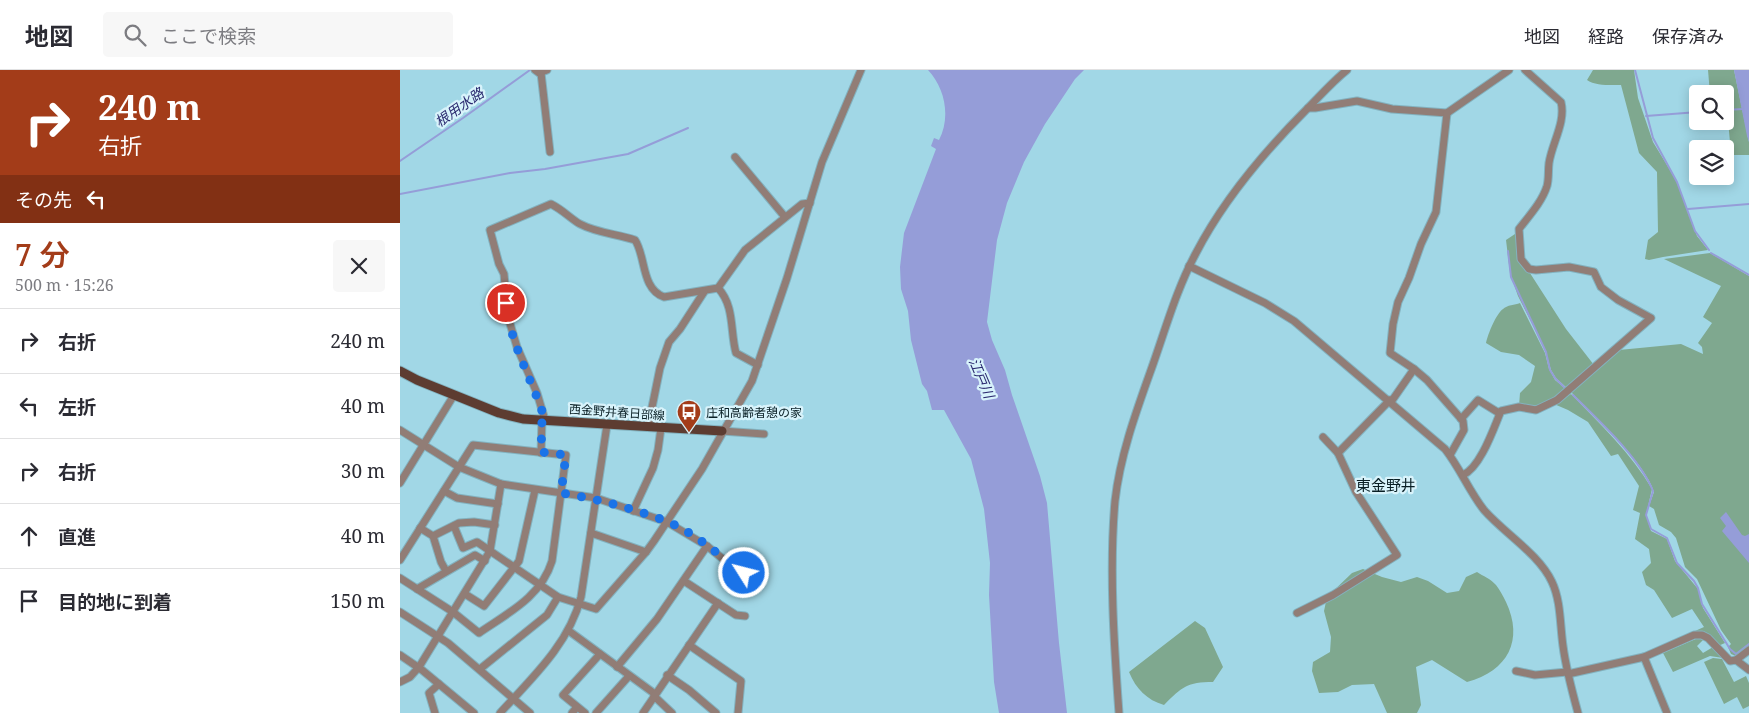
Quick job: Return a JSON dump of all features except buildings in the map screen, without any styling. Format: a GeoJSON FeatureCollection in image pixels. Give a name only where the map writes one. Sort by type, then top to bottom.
{"type":"FeatureCollection","features":[{"type":"Feature","properties":{"kind":"main road","name":"西金野井春日部線"},"geometry":{"type":"LineString","coordinates":[[400,371],[417,380],[511,417],[606,425],[722,431]]}},
{"type":"Feature","properties":{"kind":"street"},"geometry":{"type":"LineString","coordinates":[[454,526],[463,548],[477,542],[558,597],[596,609],[646,552],[667,522],[702,469],[752,381],[802,232],[826,151],[861,70]]}},
{"type":"Feature","properties":{"kind":"street"},"geometry":{"type":"LineString","coordinates":[[1119,713],[1113,557],[1118,484],[1128,437],[1176,298],[1189,266],[1224,205],[1263,156],[1330,85],[1347,70]]}},
{"type":"Feature","properties":{"kind":"street"},"geometry":{"type":"LineString","coordinates":[[1308,108],[1356,101],[1392,109],[1447,114],[1509,70]]}},
{"type":"Feature","properties":{"kind":"street"},"geometry":{"type":"LineString","coordinates":[[1499,413],[1502,410],[1519,407],[1536,410],[1557,400],[1651,318],[1618,300],[1601,288],[1594,272],[1569,267],[1529,269],[1521,259],[1519,229],[1533,211],[1547,187],[1549,162],[1560,122],[1562,107],[1561,102],[1525,70]]}},
{"type":"Feature","properties":{"kind":"street"},"geometry":{"type":"LineString","coordinates":[[541,71],[550,152]]}},
{"type":"Feature","properties":{"kind":"street"},"geometry":{"type":"LineString","coordinates":[[1447,114],[1436,212],[1398,302],[1393,324],[1390,354],[1414,369],[1437,390],[1464,424],[1464,430],[1450,455]]}},
{"type":"Feature","properties":{"kind":"street"},"geometry":{"type":"LineString","coordinates":[[735,157],[786,217]]}},
{"type":"Feature","properties":{"kind":"street"},"geometry":{"type":"LineString","coordinates":[[541,452],[544,420],[537,393],[517,347],[508,317],[504,274],[499,264],[490,230],[551,204],[579,224],[635,240],[640,248],[641,259],[649,283],[659,296],[664,297],[704,292],[718,288],[745,250],[802,204],[810,202]]}},
{"type":"Feature","properties":{"kind":"street"},"geometry":{"type":"LineString","coordinates":[[1189,266],[1286,315],[1436,439],[1450,455],[1476,500],[1530,554],[1552,581],[1557,595],[1568,673],[1578,713]]}},
{"type":"Feature","properties":{"kind":"street"},"geometry":{"type":"LineString","coordinates":[[718,288],[722,292],[732,319],[736,353],[758,365]]}},
{"type":"Feature","properties":{"kind":"street"},"geometry":{"type":"LineString","coordinates":[[648,427],[660,368],[669,342],[704,292]]}},
{"type":"Feature","properties":{"kind":"street"},"geometry":{"type":"LineString","coordinates":[[1338,453],[1390,401],[1414,369]]}},
{"type":"Feature","properties":{"kind":"street"},"geometry":{"type":"LineString","coordinates":[[400,483],[454,395]]}},
{"type":"Feature","properties":{"kind":"street"},"geometry":{"type":"LineString","coordinates":[[1461,419],[1478,400],[1499,413]]}},
{"type":"Feature","properties":{"kind":"street"},"geometry":{"type":"LineString","coordinates":[[1463,475],[1469,472],[1483,451],[1499,420],[1499,413]]}},
{"type":"Feature","properties":{"kind":"street"},"geometry":{"type":"LineString","coordinates":[[500,713],[557,648],[568,631],[579,604],[606,425]]}},
{"type":"Feature","properties":{"kind":"street"},"geometry":{"type":"LineString","coordinates":[[633,511],[653,468],[662,428]]}},
{"type":"Feature","properties":{"kind":"street"},"geometry":{"type":"LineString","coordinates":[[400,430],[459,466],[501,484],[596,498],[667,522],[707,546],[739,572],[744,573]]}},
{"type":"Feature","properties":{"kind":"street"},"geometry":{"type":"LineString","coordinates":[[722,431],[764,434]]}},
{"type":"Feature","properties":{"kind":"street"},"geometry":{"type":"LineString","coordinates":[[1297,613],[1333,595],[1397,555],[1356,492],[1338,453],[1323,437]]}},
{"type":"Feature","properties":{"kind":"street"},"geometry":{"type":"LineString","coordinates":[[400,560],[473,445],[566,455],[552,561],[541,586],[530,598],[479,633],[453,612],[400,578]]}},
{"type":"Feature","properties":{"kind":"street"},"geometry":{"type":"LineString","coordinates":[[400,682],[410,677],[418,667],[490,551],[501,484]]}},
{"type":"Feature","properties":{"kind":"street"},"geometry":{"type":"LineString","coordinates":[[464,594],[484,606],[515,568],[521,556],[535,490]]}},
{"type":"Feature","properties":{"kind":"street"},"geometry":{"type":"LineString","coordinates":[[444,491],[457,498],[498,504]]}},
{"type":"Feature","properties":{"kind":"street"},"geometry":{"type":"LineString","coordinates":[[433,536],[459,523],[474,522],[495,525]]}},
{"type":"Feature","properties":{"kind":"street"},"geometry":{"type":"LineString","coordinates":[[420,528],[433,536],[441,562],[446,570]]}},
{"type":"Feature","properties":{"kind":"street"},"geometry":{"type":"LineString","coordinates":[[590,533],[646,552]]}},
{"type":"Feature","properties":{"kind":"street"},"geometry":{"type":"LineString","coordinates":[[616,667],[657,619],[707,546]]}},
{"type":"Feature","properties":{"kind":"street"},"geometry":{"type":"LineString","coordinates":[[417,589],[474,555],[484,561]]}},
{"type":"Feature","properties":{"kind":"street"},"geometry":{"type":"LineString","coordinates":[[684,581],[736,616],[745,616]]}},
{"type":"Feature","properties":{"kind":"street"},"geometry":{"type":"LineString","coordinates":[[480,669],[542,620],[558,597]]}},
{"type":"Feature","properties":{"kind":"street"},"geometry":{"type":"LineString","coordinates":[[643,713],[718,603]]}},
{"type":"Feature","properties":{"kind":"street"},"geometry":{"type":"LineString","coordinates":[[400,612],[438,636],[480,669],[530,713]]}},
{"type":"Feature","properties":{"kind":"street"},"geometry":{"type":"LineString","coordinates":[[568,631],[654,695],[672,713]]}},
{"type":"Feature","properties":{"kind":"street"},"geometry":{"type":"LineString","coordinates":[[1516,671],[1535,675],[1568,673],[1644,657],[1694,635],[1702,634],[1730,661],[1736,660],[1749,650]]}},
{"type":"Feature","properties":{"kind":"street"},"geometry":{"type":"LineString","coordinates":[[689,645],[741,681],[738,713]]}},
{"type":"Feature","properties":{"kind":"street"},"geometry":{"type":"LineString","coordinates":[[585,713],[563,695],[600,654]]}},
{"type":"Feature","properties":{"kind":"street"},"geometry":{"type":"LineString","coordinates":[[400,655],[439,684],[469,712]]}},
{"type":"Feature","properties":{"kind":"street"},"geometry":{"type":"LineString","coordinates":[[1644,657],[1667,713]]}},
{"type":"Feature","properties":{"kind":"street"},"geometry":{"type":"LineString","coordinates":[[1736,660],[1749,670]]}},
{"type":"Feature","properties":{"kind":"street"},"geometry":{"type":"LineString","coordinates":[[668,675],[716,713]]}},
{"type":"Feature","properties":{"kind":"street"},"geometry":{"type":"LineString","coordinates":[[596,713],[629,676]]}},
{"type":"Feature","properties":{"kind":"street"},"geometry":{"type":"LineString","coordinates":[[435,713],[428,693],[439,684]]}},
{"type":"Feature","properties":{"kind":"street"},"geometry":{"type":"LineString","coordinates":[[572,713],[577,707]]}},
{"type":"Feature","properties":{"kind":"green space"},"geometry":{"type":"Polygon","coordinates":[[[1593,70],[1634,70],[1638,98],[1653,142],[1676,180],[1697,236],[1708,250],[1649,260],[1645,259],[1648,240],[1658,232],[1657,172],[1639,153],[1621,85],[1603,85],[1590,82],[1587,80],[1593,70]]]}},
{"type":"Feature","properties":{"kind":"green space"},"geometry":{"type":"Polygon","coordinates":[[[1708,70],[1734,70],[1749,142],[1749,155],[1734,155],[1734,140],[1730,140],[1729,130],[1734,130],[1734,85],[1709,85],[1708,70]]]}},
{"type":"Feature","properties":{"kind":"green space"},"geometry":{"type":"Polygon","coordinates":[[[1518,232],[1524,269],[1528,270],[1566,329],[1594,365],[1568,389],[1556,378],[1551,370],[1545,349],[1518,296],[1510,273],[1506,240],[1518,232]]]}},
{"type":"Feature","properties":{"kind":"green space"},"geometry":{"type":"Polygon","coordinates":[[[1710,253],[1749,276],[1749,648],[1746,648],[1736,656],[1731,654],[1728,647],[1731,644],[1721,630],[1697,579],[1685,567],[1676,538],[1671,532],[1659,525],[1654,509],[1649,506],[1654,492],[1649,480],[1618,440],[1571,392],[1619,350],[1681,344],[1703,354],[1702,347],[1698,343],[1712,323],[1703,317],[1721,286],[1664,259],[1710,253]]]}},
{"type":"Feature","properties":{"kind":"green space"},"geometry":{"type":"Polygon","coordinates":[[[1520,303],[1545,353],[1549,369],[1555,380],[1567,390],[1541,407],[1519,406],[1520,393],[1531,382],[1535,366],[1519,355],[1501,352],[1486,343],[1500,312],[1507,307],[1520,303]]]}},
{"type":"Feature","properties":{"kind":"green space"},"geometry":{"type":"Polygon","coordinates":[[[1571,394],[1625,451],[1644,476],[1652,489],[1646,515],[1651,531],[1667,539],[1675,561],[1698,589],[1703,608],[1725,643],[1718,646],[1702,632],[1695,631],[1704,627],[1692,609],[1672,618],[1654,590],[1646,585],[1642,572],[1651,563],[1649,549],[1635,539],[1640,513],[1633,510],[1639,486],[1618,454],[1611,456],[1588,422],[1554,404],[1571,394]]]}},
{"type":"Feature","properties":{"kind":"green space"},"geometry":{"type":"Polygon","coordinates":[[[1363,569],[1401,582],[1417,577],[1428,581],[1447,593],[1459,591],[1466,577],[1477,572],[1494,583],[1506,602],[1513,629],[1509,652],[1493,670],[1467,682],[1432,660],[1416,667],[1421,705],[1417,713],[1387,713],[1374,684],[1352,685],[1338,692],[1319,693],[1312,671],[1313,662],[1330,652],[1331,637],[1324,611],[1327,597],[1352,573],[1363,569]]]}},
{"type":"Feature","properties":{"kind":"green space"},"geometry":{"type":"Polygon","coordinates":[[[1195,621],[1205,628],[1223,667],[1213,682],[1197,683],[1186,687],[1164,705],[1152,700],[1139,689],[1129,672],[1195,621]]]}},
{"type":"Feature","properties":{"kind":"green space"},"geometry":{"type":"Polygon","coordinates":[[[1698,638],[1703,640],[1697,646],[1703,653],[1713,647],[1723,658],[1710,656],[1673,672],[1663,653],[1698,638]]]}},
{"type":"Feature","properties":{"kind":"green space"},"geometry":{"type":"Polygon","coordinates":[[[1713,658],[1722,659],[1734,682],[1746,676],[1749,683],[1749,706],[1743,709],[1737,697],[1724,704],[1704,662],[1713,658]]]}},
{"type":"Feature","properties":{"kind":"water","name":"江戸川"},"geometry":{"type":"Polygon","coordinates":[[[928,70],[1084,70],[1075,79],[1045,124],[1024,162],[1007,203],[997,240],[987,322],[992,340],[1005,370],[1047,503],[1067,713],[999,713],[994,682],[989,595],[990,563],[984,509],[971,459],[944,410],[932,410],[927,391],[922,384],[911,340],[908,311],[901,289],[900,267],[904,233],[936,149],[931,146],[934,138],[939,140],[945,122],[942,94],[939,85],[928,70]]]}},
{"type":"Feature","properties":{"kind":"water"},"geometry":{"type":"Polygon","coordinates":[[[1734,70],[1749,70],[1749,142],[1747,136],[1734,70]]]}},
{"type":"Feature","properties":{"kind":"water"},"geometry":{"type":"Polygon","coordinates":[[[1726,512],[1742,535],[1749,534],[1749,563],[1722,531],[1726,526],[1720,518],[1726,512]]]}},
{"type":"Feature","properties":{"kind":"waterway","name":"根用水路"},"geometry":{"type":"LineString","coordinates":[[400,161],[530,70]]}},
{"type":"Feature","properties":{"kind":"waterway"},"geometry":{"type":"LineString","coordinates":[[1635,70],[1653,138],[1677,182],[1695,231],[1709,250]]}},
{"type":"Feature","properties":{"kind":"waterway"},"geometry":{"type":"LineString","coordinates":[[1734,110],[1743,109]]}},
{"type":"Feature","properties":{"kind":"waterway"},"geometry":{"type":"LineString","coordinates":[[1646,116],[1689,113]]}},
{"type":"Feature","properties":{"kind":"waterway"},"geometry":{"type":"LineString","coordinates":[[400,194],[510,173],[545,169],[628,154],[688,128]]}},
{"type":"Feature","properties":{"kind":"waterway"},"geometry":{"type":"LineString","coordinates":[[1688,209],[1749,204]]}},
{"type":"Feature","properties":{"kind":"waterway"},"geometry":{"type":"LineString","coordinates":[[1508,251],[1511,277],[1546,352],[1550,370],[1566,389]]}},
{"type":"Feature","properties":{"kind":"waterway"},"geometry":{"type":"LineString","coordinates":[[1711,253],[1749,275]]}},
{"type":"Feature","properties":{"kind":"waterway"},"geometry":{"type":"LineString","coordinates":[[1573,395],[1618,440],[1647,478],[1653,491],[1646,515],[1651,529],[1667,538],[1677,563],[1694,581],[1702,604],[1730,649],[1736,654],[1749,644]]}},
{"type":"Feature","properties":{"kind":"place","name":"庄和高齢者憩の家"},"geometry":{"type":"Point","coordinates":[689,433]}},
{"type":"Feature","properties":{"kind":"district","name":"東金野井"},"geometry":{"type":"Point","coordinates":[1386,485]}},
{"type":"Feature","properties":{"kind":"route"},"geometry":{"type":"LineString","coordinates":[[506,303],[517,347],[537,393],[545,420],[542,420],[541,452],[566,455],[561,493],[596,498],[667,522],[707,546],[739,572],[744,573]]}}]}
